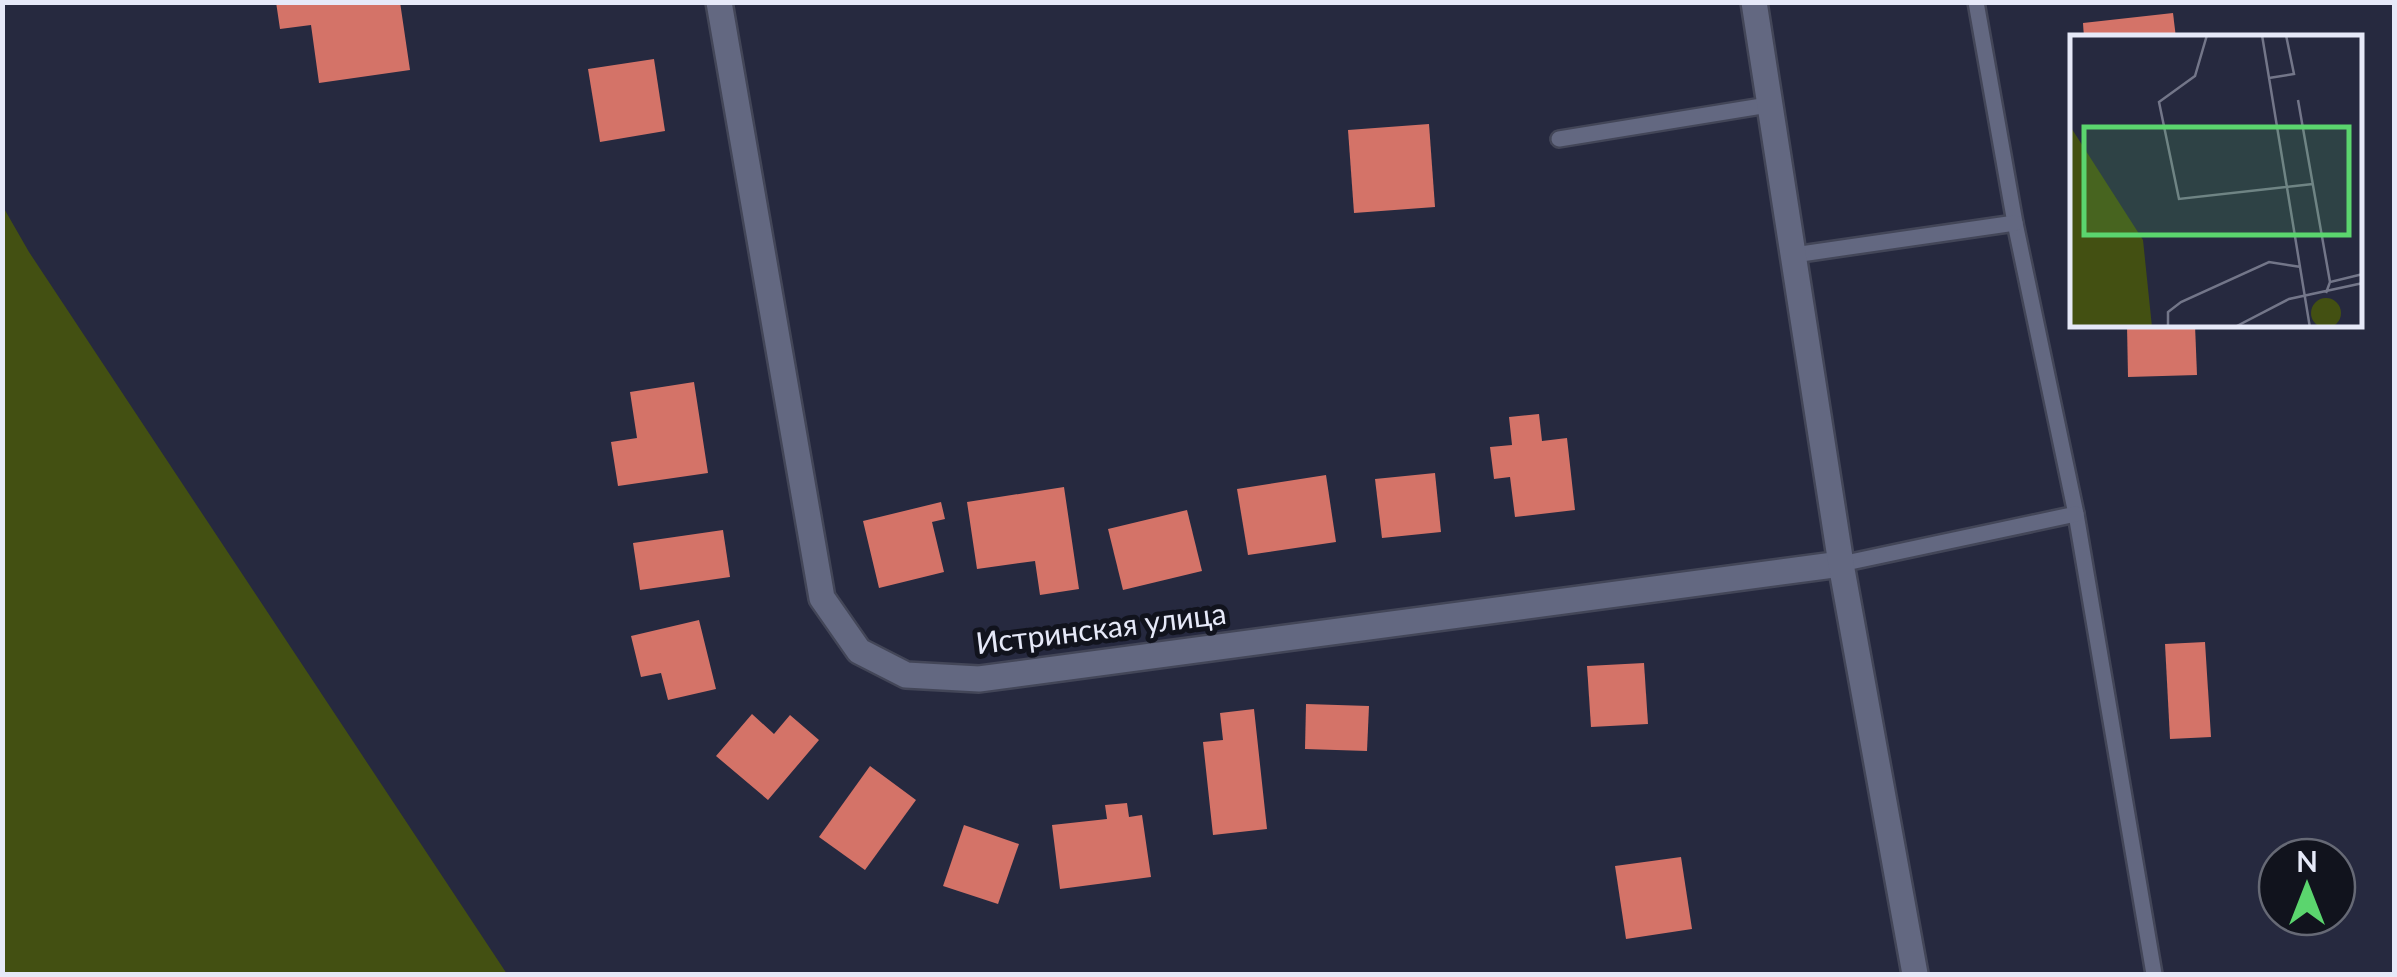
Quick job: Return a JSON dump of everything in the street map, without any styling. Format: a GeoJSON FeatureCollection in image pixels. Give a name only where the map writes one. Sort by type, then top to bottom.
{"type":"FeatureCollection","features":[{"type":"Feature","properties":{"kind":"street","name":"Истринская улица"},"geometry":{"type":"LineString","coordinates":[[719,2],[822,598],[860,651],[906,675],[979,679],[1841,564]]}},
{"type":"Feature","properties":{"kind":"street"},"geometry":{"type":"LineString","coordinates":[[1754,2],[1841,564],[1914,974]]}},
{"type":"Feature","properties":{"kind":"lane"},"geometry":{"type":"LineString","coordinates":[[1976,2],[2015,223],[2076,514],[2154,974]]}},
{"type":"Feature","properties":{"kind":"lane"},"geometry":{"type":"LineString","coordinates":[[1558,139],[1768,105]]}},
{"type":"Feature","properties":{"kind":"lane"},"geometry":{"type":"LineString","coordinates":[[1794,255],[2015,223]]}},
{"type":"Feature","properties":{"kind":"lane"},"geometry":{"type":"LineString","coordinates":[[1841,564],[2076,514]]}},
{"type":"Feature","properties":{"kind":"green space"},"geometry":{"type":"Polygon","coordinates":[[[2,205],[29,252],[507,974],[3,974],[2,205]]]}},
{"type":"Feature","properties":{"kind":"building"},"geometry":{"type":"Polygon","coordinates":[[[276,2],[400,2],[410,70],[319,83],[311,25],[280,29],[276,2]]]}},
{"type":"Feature","properties":{"kind":"building"},"geometry":{"type":"Polygon","coordinates":[[[2173,13],[2176,35],[2084,35],[2083,23],[2173,13]]]}},
{"type":"Feature","properties":{"kind":"building"},"geometry":{"type":"Polygon","coordinates":[[[654,59],[665,131],[600,142],[588,69],[654,59]]]}},
{"type":"Feature","properties":{"kind":"building"},"geometry":{"type":"Polygon","coordinates":[[[1429,124],[1435,207],[1354,213],[1348,130],[1429,124]]]}},
{"type":"Feature","properties":{"kind":"building"},"geometry":{"type":"Polygon","coordinates":[[[2127,328],[2195,328],[2197,375],[2128,377],[2127,328]]]}},
{"type":"Feature","properties":{"kind":"building"},"geometry":{"type":"Polygon","coordinates":[[[694,382],[708,473],[618,486],[611,442],[637,438],[630,392],[694,382]]]}},
{"type":"Feature","properties":{"kind":"building"},"geometry":{"type":"Polygon","coordinates":[[[1539,414],[1542,441],[1567,438],[1575,510],[1515,517],[1510,477],[1494,479],[1490,447],[1512,445],[1509,417],[1539,414]]]}},
{"type":"Feature","properties":{"kind":"building"},"geometry":{"type":"Polygon","coordinates":[[[1435,473],[1441,532],[1382,538],[1375,479],[1435,473]]]}},
{"type":"Feature","properties":{"kind":"building"},"geometry":{"type":"Polygon","coordinates":[[[1326,475],[1336,542],[1248,555],[1237,489],[1326,475]]]}},
{"type":"Feature","properties":{"kind":"building"},"geometry":{"type":"Polygon","coordinates":[[[1064,487],[1079,589],[1040,595],[1035,561],[977,569],[967,502],[1064,487]]]}},
{"type":"Feature","properties":{"kind":"building"},"geometry":{"type":"Polygon","coordinates":[[[941,502],[945,519],[932,522],[944,572],[879,588],[863,521],[941,502]]]}},
{"type":"Feature","properties":{"kind":"building"},"geometry":{"type":"Polygon","coordinates":[[[1187,510],[1202,571],[1123,590],[1108,529],[1187,510]]]}},
{"type":"Feature","properties":{"kind":"building"},"geometry":{"type":"Polygon","coordinates":[[[723,530],[730,577],[640,590],[633,543],[723,530]]]}},
{"type":"Feature","properties":{"kind":"building"},"geometry":{"type":"Polygon","coordinates":[[[699,620],[716,689],[668,700],[661,673],[641,677],[631,636],[699,620]]]}},
{"type":"Feature","properties":{"kind":"building"},"geometry":{"type":"Polygon","coordinates":[[[2205,642],[2211,737],[2170,739],[2165,644],[2205,642]]]}},
{"type":"Feature","properties":{"kind":"building"},"geometry":{"type":"Polygon","coordinates":[[[1644,663],[1648,724],[1591,727],[1587,666],[1644,663]]]}},
{"type":"Feature","properties":{"kind":"building"},"geometry":{"type":"Polygon","coordinates":[[[1306,704],[1369,706],[1367,751],[1305,749],[1306,704]]]}},
{"type":"Feature","properties":{"kind":"building"},"geometry":{"type":"Polygon","coordinates":[[[1254,709],[1267,829],[1213,835],[1203,742],[1223,740],[1220,713],[1254,709]]]}},
{"type":"Feature","properties":{"kind":"building"},"geometry":{"type":"Polygon","coordinates":[[[752,714],[774,734],[790,715],[819,740],[768,800],[716,756],[752,714]]]}},
{"type":"Feature","properties":{"kind":"building"},"geometry":{"type":"Polygon","coordinates":[[[870,766],[916,800],[865,870],[819,837],[870,766]]]}},
{"type":"Feature","properties":{"kind":"building"},"geometry":{"type":"Polygon","coordinates":[[[1127,803],[1129,817],[1142,815],[1151,877],[1060,889],[1052,825],[1107,819],[1105,805],[1127,803]]]}},
{"type":"Feature","properties":{"kind":"building"},"geometry":{"type":"Polygon","coordinates":[[[964,825],[1019,844],[998,904],[943,886],[964,825]]]}},
{"type":"Feature","properties":{"kind":"building"},"geometry":{"type":"Polygon","coordinates":[[[1681,857],[1692,929],[1626,939],[1615,866],[1681,857]]]}}]}
